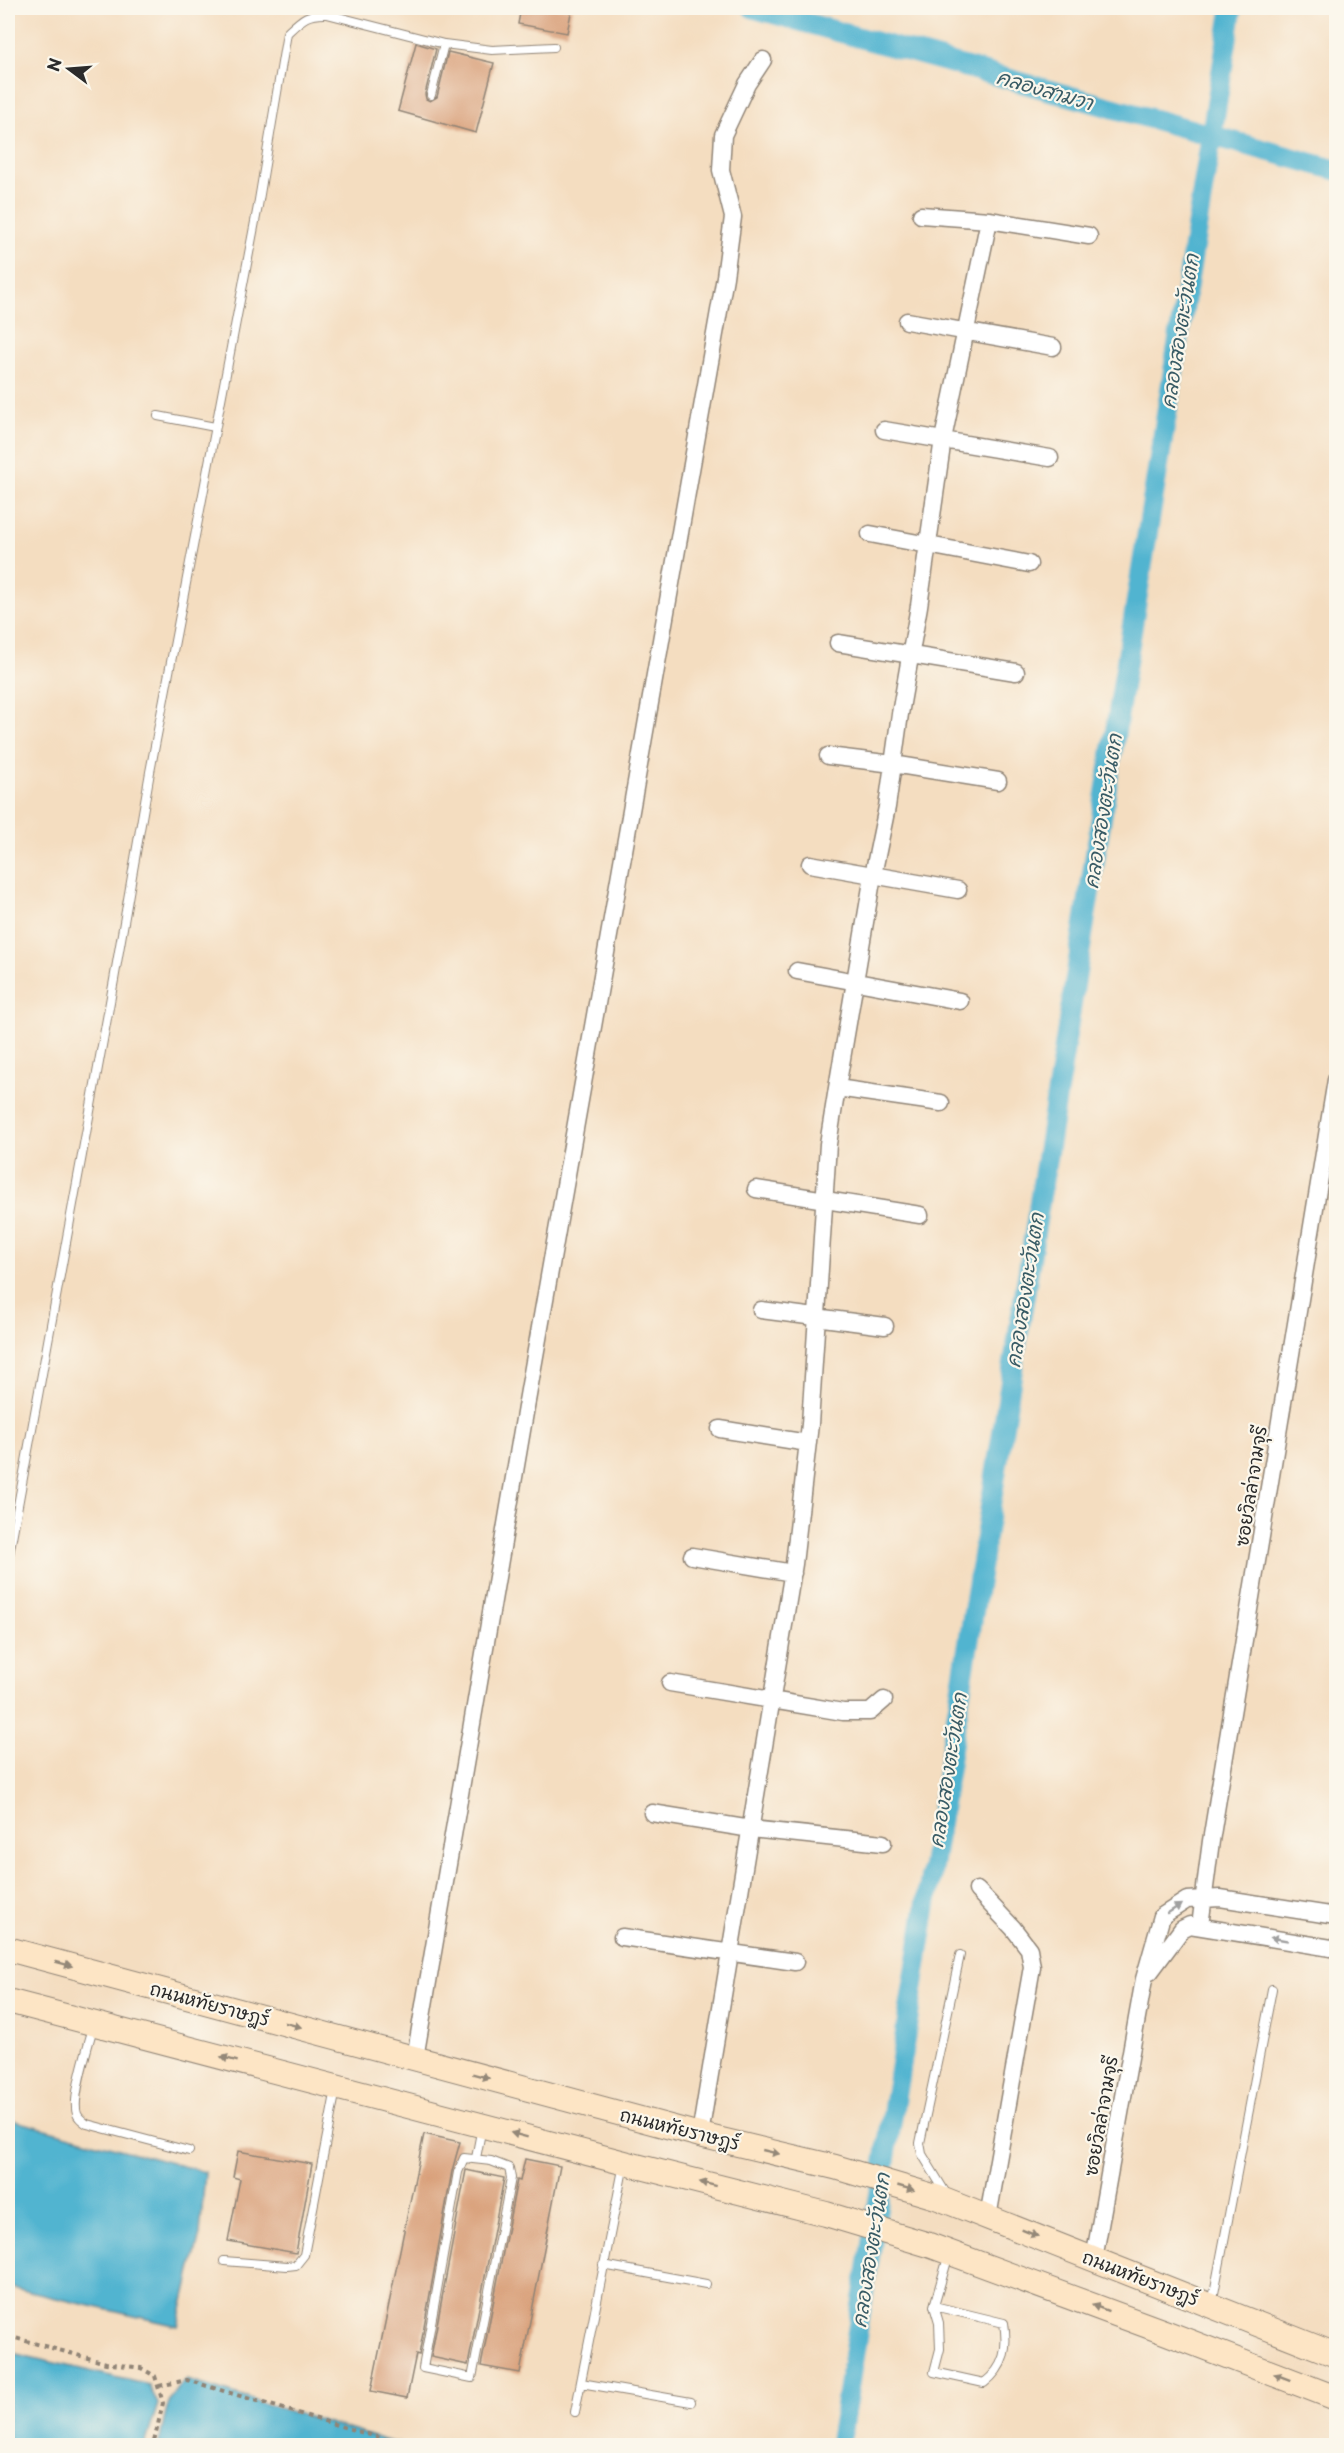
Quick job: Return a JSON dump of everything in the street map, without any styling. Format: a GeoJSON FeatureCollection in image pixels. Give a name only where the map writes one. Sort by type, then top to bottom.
{"type":"FeatureCollection","features":[{"type":"Feature","properties":{"kind":"main road","name":"ถนนหทัยราษฎร์"},"geometry":{"type":"LineString","coordinates":[[8,1949],[700,2134],[835,2167],[944,2200],[1336,2355]]}},
{"type":"Feature","properties":{"kind":"main road"},"geometry":{"type":"LineString","coordinates":[[8,2001],[826,2214],[939,2249],[1167,2332],[1336,2398]]}},
{"type":"Feature","properties":{"kind":"street"},"geometry":{"type":"LineString","coordinates":[[415,2058],[526,1407],[725,277],[733,217],[721,170],[723,135],[747,84],[764,60]]}},
{"type":"Feature","properties":{"kind":"street"},"geometry":{"type":"LineString","coordinates":[[921,215],[989,220],[1089,236]]}},
{"type":"Feature","properties":{"kind":"street"},"geometry":{"type":"LineString","coordinates":[[700,2134],[793,1573],[808,1443],[828,1144],[873,875],[887,807],[943,439],[989,220]]}},
{"type":"Feature","properties":{"kind":"street"},"geometry":{"type":"LineString","coordinates":[[907,321],[1053,347]]}},
{"type":"Feature","properties":{"kind":"street"},"geometry":{"type":"LineString","coordinates":[[884,430],[1050,458]]}},
{"type":"Feature","properties":{"kind":"street"},"geometry":{"type":"LineString","coordinates":[[870,534],[1029,564]]}},
{"type":"Feature","properties":{"kind":"street"},"geometry":{"type":"LineString","coordinates":[[838,643],[1016,672]]}},
{"type":"Feature","properties":{"kind":"street"},"geometry":{"type":"LineString","coordinates":[[828,756],[998,781]]}},
{"type":"Feature","properties":{"kind":"street"},"geometry":{"type":"LineString","coordinates":[[810,864],[958,890]]}},
{"type":"Feature","properties":{"kind":"street"},"geometry":{"type":"LineString","coordinates":[[797,971],[960,1001]]}},
{"type":"Feature","properties":{"kind":"street","name":"ซอยวิลล่าจามจุรี"},"geometry":{"type":"LineString","coordinates":[[1144,1979],[1182,1929],[1190,1925],[1200,1926],[1336,1080]]}},
{"type":"Feature","properties":{"kind":"street"},"geometry":{"type":"LineString","coordinates":[[837,1088],[941,1103]]}},
{"type":"Feature","properties":{"kind":"street"},"geometry":{"type":"LineString","coordinates":[[756,1189],[920,1215]]}},
{"type":"Feature","properties":{"kind":"street"},"geometry":{"type":"LineString","coordinates":[[761,1310],[885,1326]]}},
{"type":"Feature","properties":{"kind":"street"},"geometry":{"type":"LineString","coordinates":[[720,1429],[808,1443]]}},
{"type":"Feature","properties":{"kind":"street"},"geometry":{"type":"LineString","coordinates":[[692,1556],[793,1573]]}},
{"type":"Feature","properties":{"kind":"street"},"geometry":{"type":"LineString","coordinates":[[670,1683],[843,1712],[870,1712],[884,1700]]}},
{"type":"Feature","properties":{"kind":"street"},"geometry":{"type":"LineString","coordinates":[[652,1813],[751,1829],[883,1843]]}},
{"type":"Feature","properties":{"kind":"street"},"geometry":{"type":"LineString","coordinates":[[977,1890],[1013,1928],[1029,1949],[1032,1967],[988,2217]]}},
{"type":"Feature","properties":{"kind":"street","name":"ซอยวิลล่าจามจุรี"},"geometry":{"type":"LineString","coordinates":[[1094,2259],[1144,1979],[1162,1916],[1187,1900],[1220,1898],[1336,1916]]}},
{"type":"Feature","properties":{"kind":"street"},"geometry":{"type":"LineString","coordinates":[[1200,1926],[1336,1947]]}},
{"type":"Feature","properties":{"kind":"street"},"geometry":{"type":"LineString","coordinates":[[622,1937],[795,1962]]}},
{"type":"Feature","properties":{"kind":"lane"},"geometry":{"type":"LineString","coordinates":[[8,1560],[215,427],[258,206],[287,33],[304,18],[313,14],[327,14],[444,44],[492,50],[554,47]]}},
{"type":"Feature","properties":{"kind":"lane"},"geometry":{"type":"LineString","coordinates":[[430,95],[444,44]]}},
{"type":"Feature","properties":{"kind":"lane"},"geometry":{"type":"LineString","coordinates":[[158,416],[215,427]]}},
{"type":"Feature","properties":{"kind":"lane"},"geometry":{"type":"LineString","coordinates":[[944,2200],[922,2154],[920,2143],[960,1955]]}},
{"type":"Feature","properties":{"kind":"lane"},"geometry":{"type":"LineString","coordinates":[[1212,2305],[1272,1989]]}},
{"type":"Feature","properties":{"kind":"lane"},"geometry":{"type":"LineString","coordinates":[[94,2024],[76,2096],[76,2112],[80,2120],[87,2124],[189,2151]]}},
{"type":"Feature","properties":{"kind":"lane"},"geometry":{"type":"LineString","coordinates":[[224,2261],[287,2266],[296,2265],[304,2255],[336,2087]]}},
{"type":"Feature","properties":{"kind":"lane"},"geometry":{"type":"LineString","coordinates":[[476,2158],[483,2126]]}},
{"type":"Feature","properties":{"kind":"lane"},"geometry":{"type":"LineString","coordinates":[[464,2158],[476,2158],[509,2168],[511,2178],[472,2378],[423,2368],[458,2172],[464,2158]]}},
{"type":"Feature","properties":{"kind":"lane"},"geometry":{"type":"LineString","coordinates":[[575,2412],[625,2163]]}},
{"type":"Feature","properties":{"kind":"lane"},"geometry":{"type":"LineString","coordinates":[[934,2306],[1004,2323],[1007,2341],[998,2373],[984,2383],[934,2372],[940,2349],[939,2323],[934,2306],[939,2249]]}},
{"type":"Feature","properties":{"kind":"lane"},"geometry":{"type":"LineString","coordinates":[[603,2265],[706,2284]]}},
{"type":"Feature","properties":{"kind":"lane"},"geometry":{"type":"LineString","coordinates":[[581,2383],[691,2402]]}},
{"type":"Feature","properties":{"kind":"path"},"geometry":{"type":"LineString","coordinates":[[8,2336],[106,2363],[141,2368],[155,2376],[163,2403],[153,2445]]}},
{"type":"Feature","properties":{"kind":"path"},"geometry":{"type":"LineString","coordinates":[[159,2386],[187,2380],[390,2444],[407,2445]]}},
{"type":"Feature","properties":{"kind":"water"},"geometry":{"type":"Polygon","coordinates":[[[8,2119],[205,2172],[200,2234],[178,2326],[8,2287],[8,2119]]]}},
{"type":"Feature","properties":{"kind":"water"},"geometry":{"type":"Polygon","coordinates":[[[8,2352],[149,2385],[158,2404],[145,2445],[8,2445],[8,2352]]]}},
{"type":"Feature","properties":{"kind":"water"},"geometry":{"type":"Polygon","coordinates":[[[187,2380],[407,2445],[159,2445],[170,2400],[187,2380]]]}},
{"type":"Feature","properties":{"kind":"building"},"geometry":{"type":"Polygon","coordinates":[[[521,8],[572,8],[567,33],[518,24],[521,8]]]}},
{"type":"Feature","properties":{"kind":"building"},"geometry":{"type":"Polygon","coordinates":[[[416,43],[436,49],[425,94],[426,99],[430,101],[437,97],[448,52],[494,63],[476,133],[398,111],[416,43]]]}},
{"type":"Feature","properties":{"kind":"building"},"geometry":{"type":"Polygon","coordinates":[[[424,2134],[460,2142],[452,2171],[419,2355],[416,2354],[407,2398],[371,2391],[424,2134]]]}},
{"type":"Feature","properties":{"kind":"building"},"geometry":{"type":"Polygon","coordinates":[[[238,2151],[312,2164],[296,2253],[228,2241],[240,2179],[233,2177],[238,2151]]]}},
{"type":"Feature","properties":{"kind":"building"},"geometry":{"type":"Polygon","coordinates":[[[525,2159],[560,2166],[520,2373],[481,2366],[517,2180],[520,2181],[525,2159]]]}},
{"type":"Feature","properties":{"kind":"building"},"geometry":{"type":"Polygon","coordinates":[[[466,2170],[504,2178],[468,2365],[431,2357],[466,2170]]]}},
{"type":"Feature","properties":{"kind":"waterway","name":"คลองสามวา"},"geometry":{"type":"LineString","coordinates":[[753,8],[1336,170]]}},
{"type":"Feature","properties":{"kind":"waterway","name":"คลองสองตะวันตก"},"geometry":{"type":"LineString","coordinates":[[839,2446],[1232,8]]}}]}
